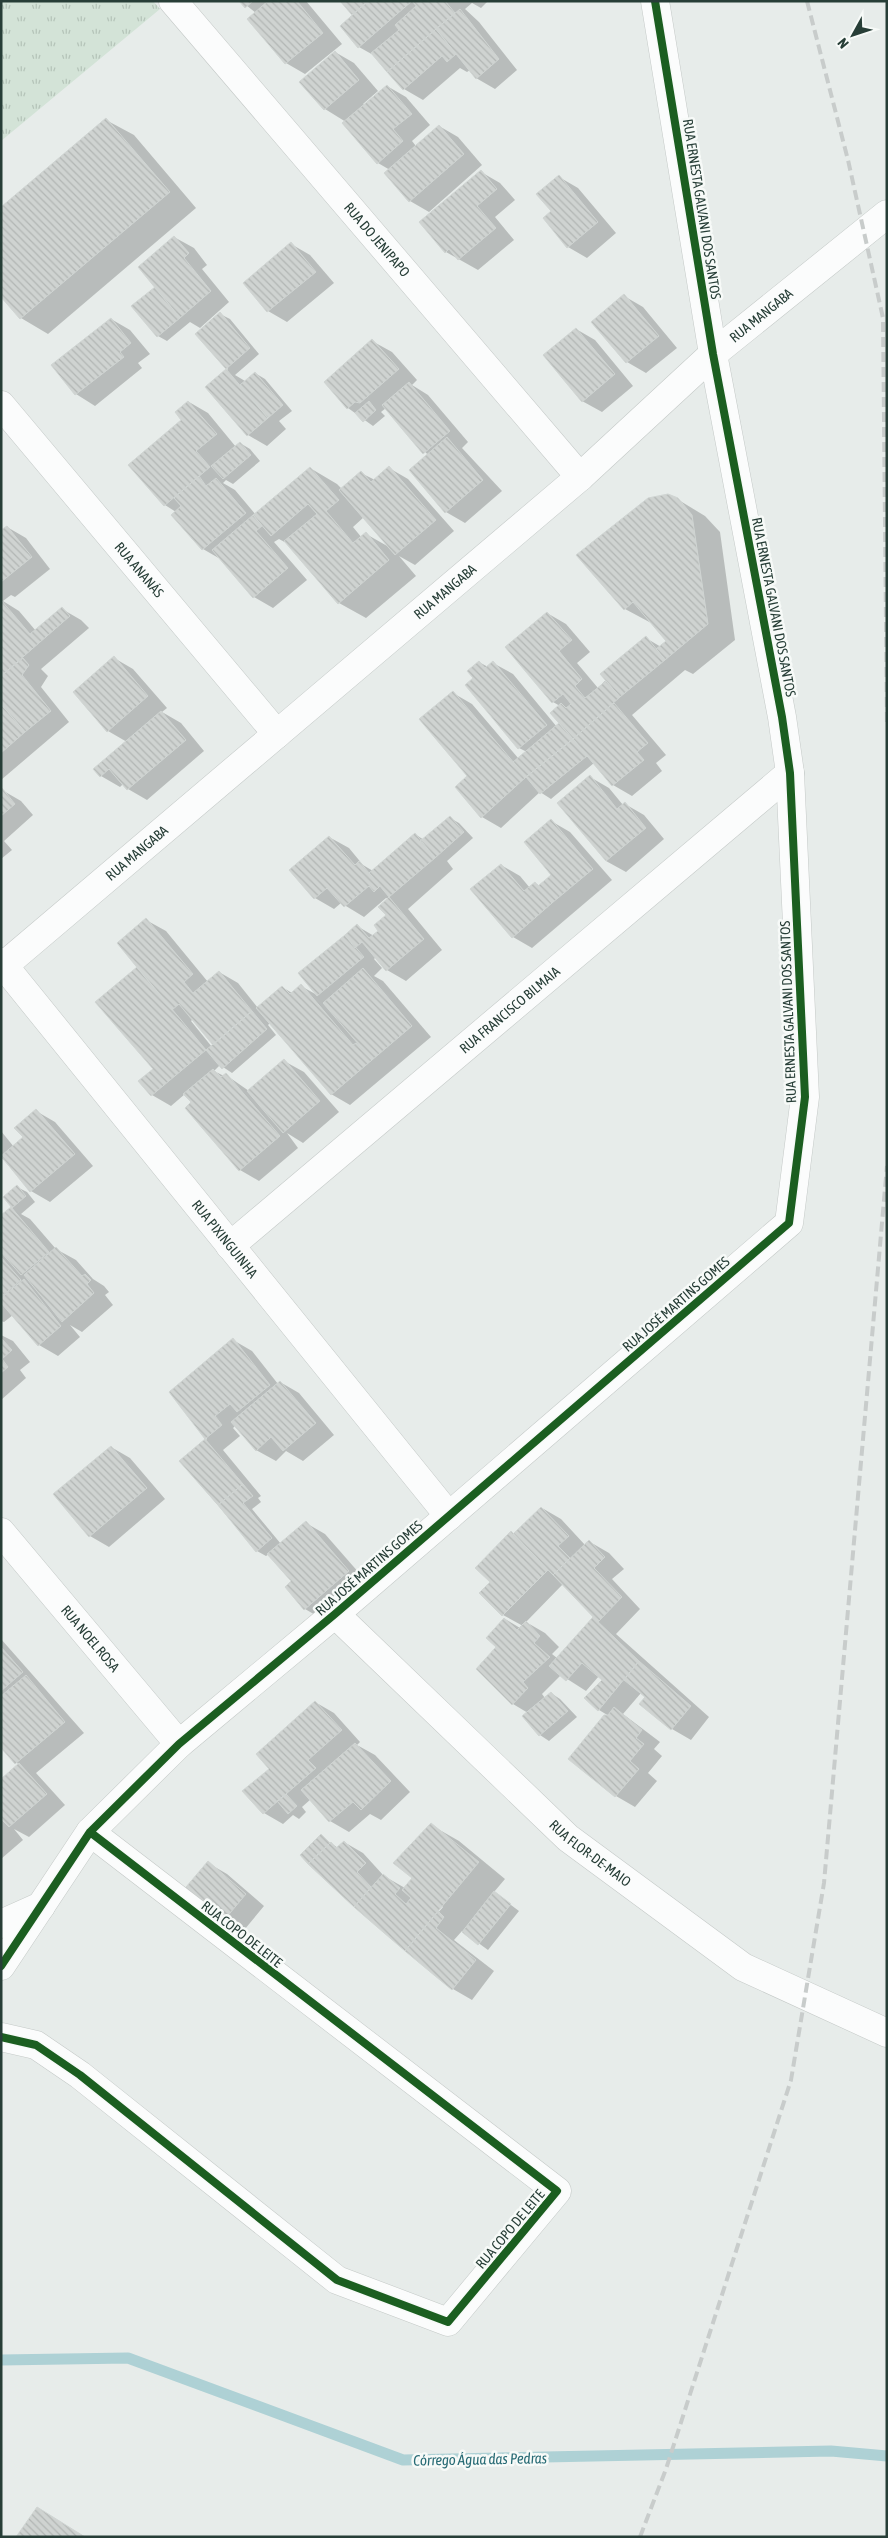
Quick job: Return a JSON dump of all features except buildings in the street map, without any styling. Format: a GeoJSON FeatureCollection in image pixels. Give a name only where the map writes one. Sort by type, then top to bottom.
{"type":"FeatureCollection","features":[{"type":"Feature","properties":{"kind":"street","name":"RUA DO JENIPAPO"},"geometry":{"type":"LineString","coordinates":[[173,1],[580,477]]}},
{"type":"Feature","properties":{"kind":"street","name":"RUA ERNESTA GALVANI DOS SANTOS"},"geometry":{"type":"LineString","coordinates":[[655,1],[713,354],[782,717],[790,773],[805,1097],[789,1222]]}},
{"type":"Feature","properties":{"kind":"street","name":"RUA MANGABA"},"geometry":{"type":"LineString","coordinates":[[2,965],[580,477],[713,354],[887,214]]}},
{"type":"Feature","properties":{"kind":"street","name":"RUA ANANÁS"},"geometry":{"type":"LineString","coordinates":[[1,405],[277,734]]}},
{"type":"Feature","properties":{"kind":"street","name":"RUA FRANCISCO BILMAIA"},"geometry":{"type":"LineString","coordinates":[[230,1246],[790,773]]}},
{"type":"Feature","properties":{"kind":"street","name":"RUA PIXINGUINHA"},"geometry":{"type":"LineString","coordinates":[[2,965],[449,1516]]}},
{"type":"Feature","properties":{"kind":"street","name":"RUA JOSÉ MARTINS GOMES"},"geometry":{"type":"LineString","coordinates":[[1,1966],[90,1832],[179,1744],[335,1614],[789,1222]]}},
{"type":"Feature","properties":{"kind":"street","name":"RUA NOEL ROSA"},"geometry":{"type":"LineString","coordinates":[[1,1532],[179,1744]]}},
{"type":"Feature","properties":{"kind":"street","name":"RUA FLOR-DE-MAIO"},"geometry":{"type":"LineString","coordinates":[[335,1614],[568,1838],[743,1967],[887,2034]]}},
{"type":"Feature","properties":{"kind":"street","name":"RUA COPO DE LEITE"},"geometry":{"type":"LineString","coordinates":[[1,2037],[36,2045],[80,2075],[337,2280],[448,2322],[557,2191],[90,1832]]}},
{"type":"Feature","properties":{"kind":"street"},"geometry":{"type":"LineString","coordinates":[[1,1924],[41,1906]]}},
{"type":"Feature","properties":{"kind":"green space"},"geometry":{"type":"Polygon","coordinates":[[[1,1],[153,1],[160,9],[1,141],[1,1]]]}},
{"type":"Feature","properties":{"kind":"waterway","name":"Córrego Água das Pedras"},"geometry":{"type":"LineString","coordinates":[[1,2360],[128,2358],[403,2460],[831,2451],[887,2456]]}},
{"type":"Feature","properties":{"kind":"railway"},"geometry":{"type":"LineString","coordinates":[[807,1],[848,160],[883,318],[887,727]]}},
{"type":"Feature","properties":{"kind":"railway"},"geometry":{"type":"LineString","coordinates":[[640,2537],[666,2469],[791,2080],[824,1883],[887,1166]]}},
{"type":"Feature","properties":{"kind":"cycle path"},"geometry":{"type":"LineString","coordinates":[[1,1966],[90,1832],[179,1744],[335,1614],[789,1223],[805,1097],[790,773],[782,717],[713,354],[655,1]]}},
{"type":"Feature","properties":{"kind":"cycle path"},"geometry":{"type":"LineString","coordinates":[[1,2037],[36,2045],[80,2075],[337,2280],[448,2322],[557,2191],[90,1832]]}}]}
